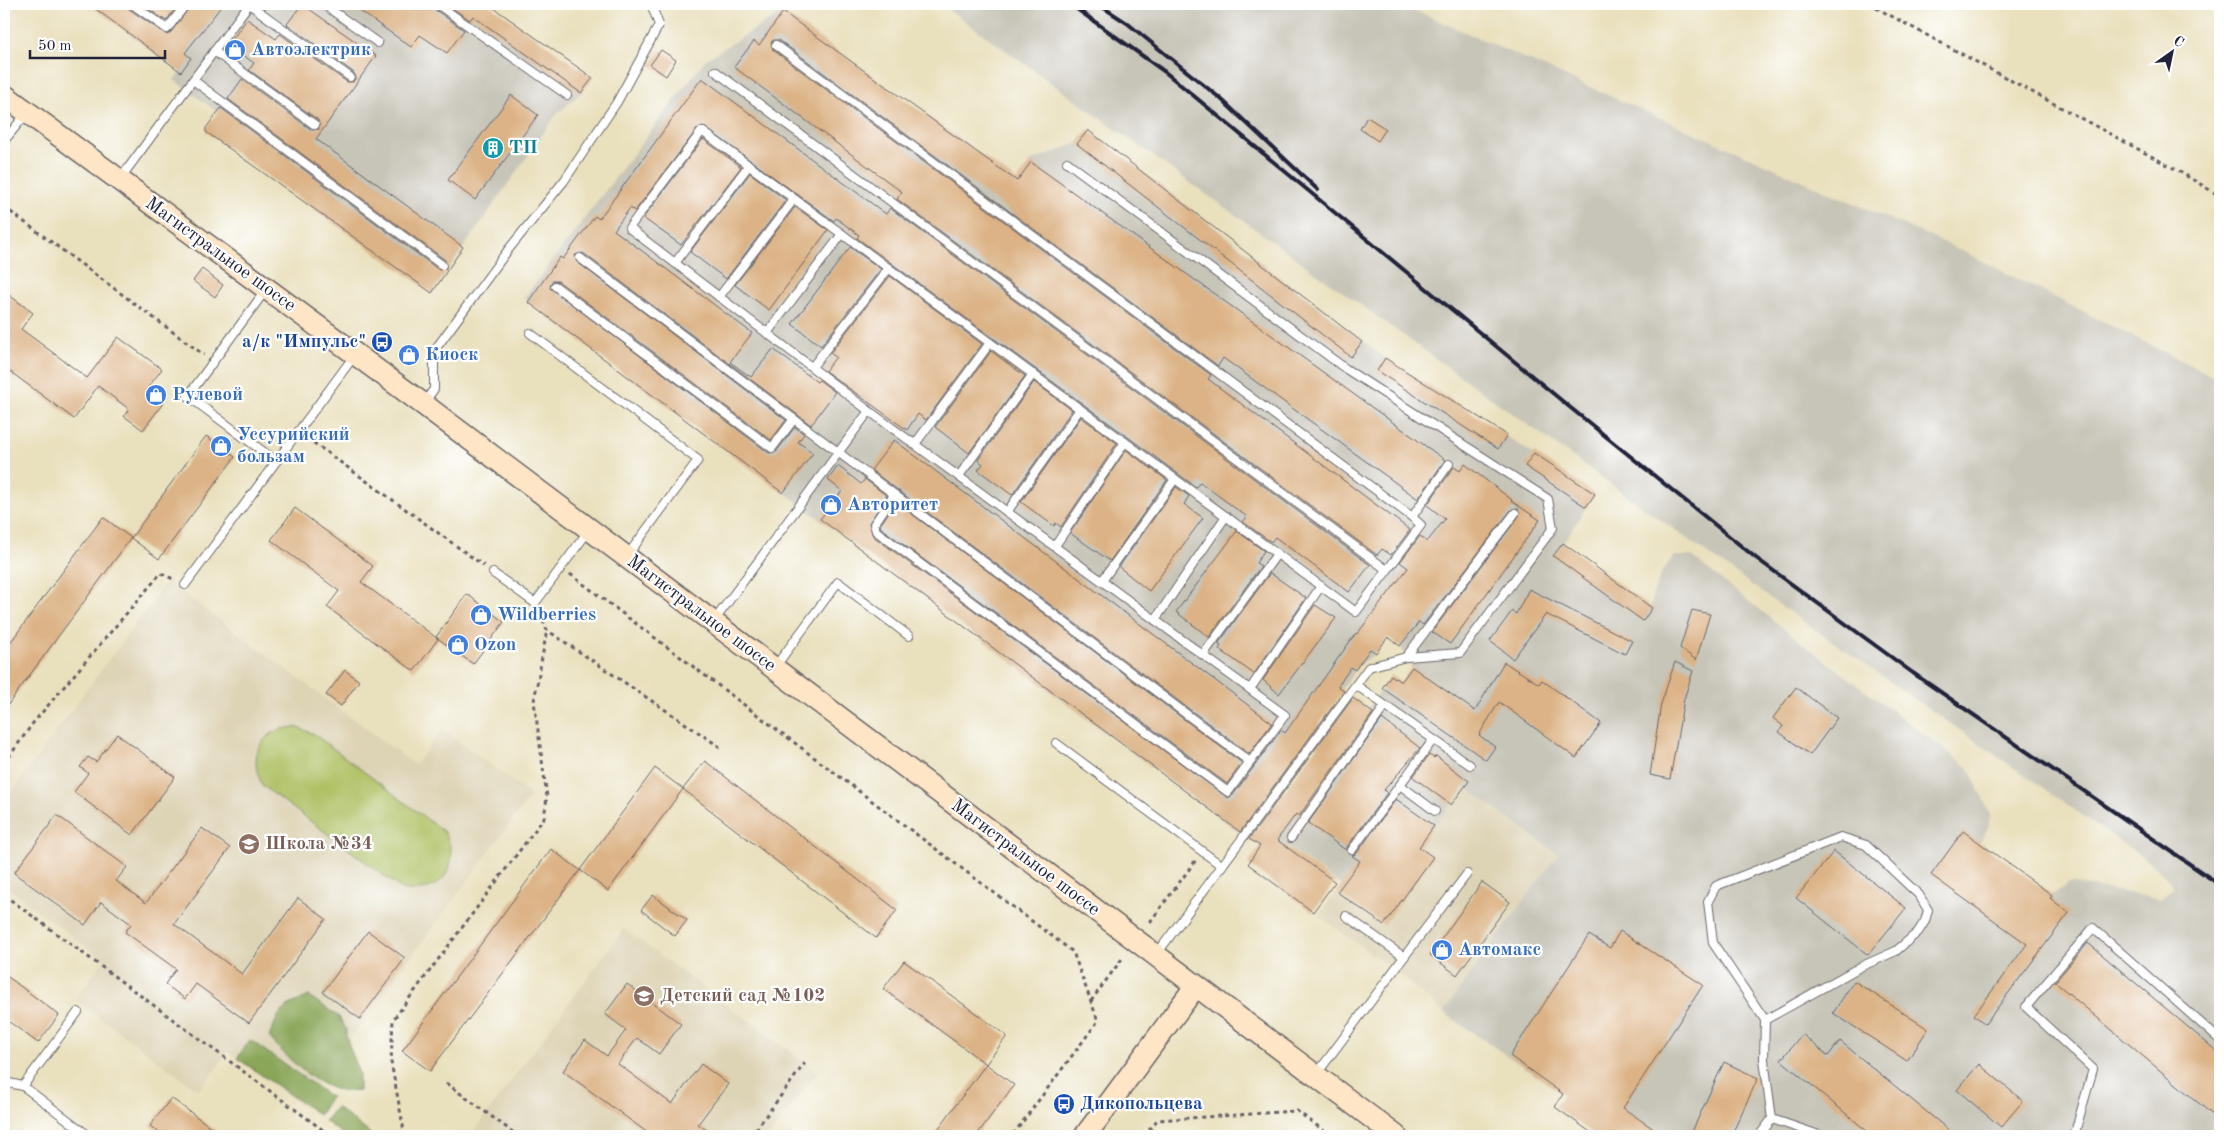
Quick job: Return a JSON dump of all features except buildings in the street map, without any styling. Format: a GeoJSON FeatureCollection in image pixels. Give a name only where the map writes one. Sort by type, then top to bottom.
{"type":"FeatureCollection","features":[{"type":"Feature","properties":{"kind":"main road","name":"Магистральное шоссе"},"geometry":{"type":"LineString","coordinates":[[4,95],[423,404],[1195,987],[1396,1136]]}},
{"type":"Feature","properties":{"kind":"main road"},"geometry":{"type":"LineString","coordinates":[[1085,1136],[1195,987]]}},
{"type":"Feature","properties":{"kind":"lane"},"geometry":{"type":"LineString","coordinates":[[132,4],[167,30],[186,4]]}},
{"type":"Feature","properties":{"kind":"lane"},"geometry":{"type":"LineString","coordinates":[[119,180],[249,4],[350,77]]}},
{"type":"Feature","properties":{"kind":"lane"},"geometry":{"type":"LineString","coordinates":[[323,4],[378,43]]}},
{"type":"Feature","properties":{"kind":"lane"},"geometry":{"type":"LineString","coordinates":[[437,4],[567,95]]}},
{"type":"Feature","properties":{"kind":"lane"},"geometry":{"type":"LineString","coordinates":[[423,404],[434,389],[434,351],[508,250],[564,181],[617,102],[659,25],[651,4]]}},
{"type":"Feature","properties":{"kind":"lane"},"geometry":{"type":"LineString","coordinates":[[776,45],[1421,525],[1356,612],[702,131],[629,228],[869,410],[1284,715],[1228,792],[876,531],[874,524],[894,495]]}},
{"type":"Feature","properties":{"kind":"lane"},"geometry":{"type":"LineString","coordinates":[[214,51],[315,125]]}},
{"type":"Feature","properties":{"kind":"lane"},"geometry":{"type":"LineString","coordinates":[[715,70],[1387,570]]}},
{"type":"Feature","properties":{"kind":"lane"},"geometry":{"type":"LineString","coordinates":[[193,80],[442,265]]}},
{"type":"Feature","properties":{"kind":"lane"},"geometry":{"type":"LineString","coordinates":[[4,141],[27,112]]}},
{"type":"Feature","properties":{"kind":"lane"},"geometry":{"type":"LineString","coordinates":[[1066,162],[1346,369],[1548,499],[1553,528],[1460,653],[1406,657],[1369,667],[1155,956]]}},
{"type":"Feature","properties":{"kind":"lane"},"geometry":{"type":"LineString","coordinates":[[674,263],[749,165]]}},
{"type":"Feature","properties":{"kind":"lane"},"geometry":{"type":"LineString","coordinates":[[719,297],[794,198]]}},
{"type":"Feature","properties":{"kind":"lane"},"geometry":{"type":"LineString","coordinates":[[767,333],[842,234]]}},
{"type":"Feature","properties":{"kind":"lane"},"geometry":{"type":"LineString","coordinates":[[580,258],[1250,762]]}},
{"type":"Feature","properties":{"kind":"lane"},"geometry":{"type":"LineString","coordinates":[[812,367],[889,268]]}},
{"type":"Feature","properties":{"kind":"lane"},"geometry":{"type":"LineString","coordinates":[[555,286],[772,448],[794,419]]}},
{"type":"Feature","properties":{"kind":"lane"},"geometry":{"type":"LineString","coordinates":[[266,289],[188,396],[276,461]]}},
{"type":"Feature","properties":{"kind":"lane"},"geometry":{"type":"LineString","coordinates":[[530,333],[698,460],[626,557]]}},
{"type":"Feature","properties":{"kind":"lane"},"geometry":{"type":"LineString","coordinates":[[915,444],[990,343]]}},
{"type":"Feature","properties":{"kind":"lane"},"geometry":{"type":"LineString","coordinates":[[185,585],[355,354]]}},
{"type":"Feature","properties":{"kind":"lane"},"geometry":{"type":"LineString","coordinates":[[959,476],[1033,374]]}},
{"type":"Feature","properties":{"kind":"lane"},"geometry":{"type":"LineString","coordinates":[[1007,512],[1080,409]]}},
{"type":"Feature","properties":{"kind":"lane"},"geometry":{"type":"LineString","coordinates":[[712,623],[869,410]]}},
{"type":"Feature","properties":{"kind":"lane"},"geometry":{"type":"LineString","coordinates":[[1055,546],[1125,442]]}},
{"type":"Feature","properties":{"kind":"lane"},"geometry":{"type":"LineString","coordinates":[[1412,517],[1449,464]]}},
{"type":"Feature","properties":{"kind":"lane"},"geometry":{"type":"LineString","coordinates":[[1102,581],[1175,478]]}},
{"type":"Feature","properties":{"kind":"lane"},"geometry":{"type":"LineString","coordinates":[[1406,657],[1515,513]]}},
{"type":"Feature","properties":{"kind":"lane"},"geometry":{"type":"LineString","coordinates":[[1155,620],[1226,516]]}},
{"type":"Feature","properties":{"kind":"lane"},"geometry":{"type":"LineString","coordinates":[[493,573],[535,603],[589,530]]}},
{"type":"Feature","properties":{"kind":"lane"},"geometry":{"type":"LineString","coordinates":[[1203,655],[1277,554]]}},
{"type":"Feature","properties":{"kind":"lane"},"geometry":{"type":"LineString","coordinates":[[774,669],[838,582],[910,636]]}},
{"type":"Feature","properties":{"kind":"lane"},"geometry":{"type":"LineString","coordinates":[[1250,689],[1321,586]]}},
{"type":"Feature","properties":{"kind":"lane"},"geometry":{"type":"LineString","coordinates":[[1356,685],[1470,765]]}},
{"type":"Feature","properties":{"kind":"lane"},"geometry":{"type":"LineString","coordinates":[[1291,838],[1385,706]]}},
{"type":"Feature","properties":{"kind":"lane"},"geometry":{"type":"LineString","coordinates":[[1352,850],[1433,740]]}},
{"type":"Feature","properties":{"kind":"lane"},"geometry":{"type":"LineString","coordinates":[[1056,744],[1222,866]]}},
{"type":"Feature","properties":{"kind":"lane"},"geometry":{"type":"LineString","coordinates":[[1400,785],[1435,811]]}},
{"type":"Feature","properties":{"kind":"lane"},"geometry":{"type":"LineString","coordinates":[[1759,1136],[1772,1119],[1764,1059],[1765,1020],[1713,942],[1708,901],[1716,886],[1841,837],[1866,845],[1919,895],[1928,910],[1925,921],[1918,932],[1896,951],[1860,967],[1765,1020]]}},
{"type":"Feature","properties":{"kind":"lane"},"geometry":{"type":"LineString","coordinates":[[1316,1076],[1467,874]]}},
{"type":"Feature","properties":{"kind":"lane"},"geometry":{"type":"LineString","coordinates":[[1346,916],[1404,957]]}},
{"type":"Feature","properties":{"kind":"lane"},"geometry":{"type":"LineString","coordinates":[[2074,1136],[2092,1069],[2026,1007],[2093,928],[2220,1040]]}},
{"type":"Feature","properties":{"kind":"lane"},"geometry":{"type":"LineString","coordinates":[[23,1086],[78,1012]]}},
{"type":"Feature","properties":{"kind":"lane"},"geometry":{"type":"LineString","coordinates":[[4,1082],[23,1086],[89,1136]]}},
{"type":"Feature","properties":{"kind":"lane"},"geometry":{"type":"LineString","coordinates":[[1772,1119],[1822,1136]]}},
{"type":"Feature","properties":{"kind":"path"},"geometry":{"type":"LineString","coordinates":[[1869,4],[2086,120],[2220,196]]}},
{"type":"Feature","properties":{"kind":"path"},"geometry":{"type":"LineString","coordinates":[[4,207],[213,362]]}},
{"type":"Feature","properties":{"kind":"path"},"geometry":{"type":"LineString","coordinates":[[298,431],[493,573]]}},
{"type":"Feature","properties":{"kind":"path"},"geometry":{"type":"LineString","coordinates":[[562,567],[1073,952],[1098,1020],[1012,1136]]}},
{"type":"Feature","properties":{"kind":"path"},"geometry":{"type":"LineString","coordinates":[[4,764],[33,723],[161,573],[185,585]]}},
{"type":"Feature","properties":{"kind":"path"},"geometry":{"type":"LineString","coordinates":[[535,603],[547,630],[720,746]]}},
{"type":"Feature","properties":{"kind":"path"},"geometry":{"type":"LineString","coordinates":[[406,1136],[391,1062],[393,1020],[544,818],[547,797],[534,701],[547,630]]}},
{"type":"Feature","properties":{"kind":"path"},"geometry":{"type":"LineString","coordinates":[[1150,922],[1202,851]]}},
{"type":"Feature","properties":{"kind":"path"},"geometry":{"type":"LineString","coordinates":[[4,895],[330,1136]]}},
{"type":"Feature","properties":{"kind":"path"},"geometry":{"type":"LineString","coordinates":[[1091,1001],[1124,956]]}},
{"type":"Feature","properties":{"kind":"path"},"geometry":{"type":"LineString","coordinates":[[751,1136],[805,1063]]}},
{"type":"Feature","properties":{"kind":"path"},"geometry":{"type":"LineString","coordinates":[[446,1083],[518,1136]]}},
{"type":"Feature","properties":{"kind":"path"},"geometry":{"type":"LineString","coordinates":[[1144,1136],[1157,1120],[1297,1111],[1331,1136]]}},
{"type":"Feature","properties":{"kind":"shaded area"},"geometry":{"type":"Polygon","coordinates":[[[89,4],[488,4],[593,78],[581,93],[556,115],[432,293],[219,113],[174,80],[180,72],[89,4]]]}},
{"type":"Feature","properties":{"kind":"shaded area"},"geometry":{"type":"Polygon","coordinates":[[[941,4],[1401,4],[1960,250],[2220,380],[2220,1136],[1596,1136],[1555,1107],[1563,1094],[1443,1012],[1558,854],[1465,787],[1434,826],[1402,803],[1342,886],[1264,830],[1357,700],[1368,708],[1391,675],[1401,682],[1412,668],[1400,646],[1388,637],[1376,653],[1358,666],[1240,833],[524,298],[705,60],[783,12],[1017,181],[1031,161],[1076,144],[1088,130],[1385,358],[1595,494],[1563,543],[1651,608],[1653,594],[1663,569],[1675,556],[1691,556],[1806,646],[1968,767],[1990,814],[1989,825],[1980,843],[2052,895],[2070,883],[2162,899],[2174,886],[2157,867],[1774,601],[941,4]]]}},
{"type":"Feature","properties":{"kind":"shaded area","name":"Школа №34"},"geometry":{"type":"Polygon","coordinates":[[[167,581],[415,765],[442,729],[531,795],[301,1105],[228,1052],[199,1091],[75,999],[104,960],[4,885],[4,802],[167,581]]]}},
{"type":"Feature","properties":{"kind":"shaded area"},"geometry":{"type":"Polygon","coordinates":[[[1465,787],[1559,854],[1443,1012],[1394,970],[1319,916],[1402,803],[1465,787]]]}},
{"type":"Feature","properties":{"kind":"shaded area","name":"Детский сад №102"},"geometry":{"type":"Polygon","coordinates":[[[624,929],[818,1072],[770,1136],[470,1136],[624,929]]]}},
{"type":"Feature","properties":{"kind":"green space"},"geometry":{"type":"Polygon","coordinates":[[[296,727],[314,734],[444,832],[451,856],[450,867],[445,876],[427,888],[416,890],[402,889],[263,786],[256,764],[260,746],[274,732],[296,727]]]}},
{"type":"Feature","properties":{"kind":"green space"},"geometry":{"type":"Polygon","coordinates":[[[309,996],[339,1017],[346,1029],[346,1036],[359,1074],[359,1091],[346,1091],[321,1083],[297,1066],[269,1037],[278,1016],[287,1006],[309,996]]]}},
{"type":"Feature","properties":{"kind":"green space"},"geometry":{"type":"Polygon","coordinates":[[[250,1040],[331,1097],[319,1115],[237,1058],[250,1040]]]}},
{"type":"Feature","properties":{"kind":"green space"},"geometry":{"type":"Polygon","coordinates":[[[336,1107],[371,1134],[369,1136],[345,1136],[325,1121],[336,1107]]]}},
{"type":"Feature","properties":{"kind":"railway"},"geometry":{"type":"LineString","coordinates":[[1070,4],[1165,72],[1567,405],[1756,558],[1913,673],[2220,885]]}},
{"type":"Feature","properties":{"kind":"railway"},"geometry":{"type":"LineString","coordinates":[[1098,4],[1127,23],[1221,99],[1318,190]]}},
{"type":"Feature","properties":{"kind":"place","name":"Автоэлектрик"},"geometry":{"type":"Point","coordinates":[235,50]}},
{"type":"Feature","properties":{"kind":"place","name":"ТП"},"geometry":{"type":"Point","coordinates":[493,148]}},
{"type":"Feature","properties":{"kind":"place","name":"а/к \"Импульс\""},"geometry":{"type":"Point","coordinates":[382,342]}},
{"type":"Feature","properties":{"kind":"place","name":"Киоск"},"geometry":{"type":"Point","coordinates":[409,355]}},
{"type":"Feature","properties":{"kind":"place","name":"Рулевой"},"geometry":{"type":"Point","coordinates":[156,395]}},
{"type":"Feature","properties":{"kind":"place","name":"Уссурийский бользам"},"geometry":{"type":"Point","coordinates":[221,446]}},
{"type":"Feature","properties":{"kind":"place","name":"Авторитет"},"geometry":{"type":"Point","coordinates":[831,505]}},
{"type":"Feature","properties":{"kind":"place","name":"Wildberries"},"geometry":{"type":"Point","coordinates":[481,615]}},
{"type":"Feature","properties":{"kind":"place","name":"Ozon"},"geometry":{"type":"Point","coordinates":[458,645]}},
{"type":"Feature","properties":{"kind":"place","name":"Школа №34"},"geometry":{"type":"Point","coordinates":[249,844]}},
{"type":"Feature","properties":{"kind":"place","name":"Автомакс"},"geometry":{"type":"Point","coordinates":[1442,950]}},
{"type":"Feature","properties":{"kind":"place","name":"Детский сад №102"},"geometry":{"type":"Point","coordinates":[644,996]}},
{"type":"Feature","properties":{"kind":"place","name":"Дикопольцева"},"geometry":{"type":"Point","coordinates":[1064,1104]}}]}
